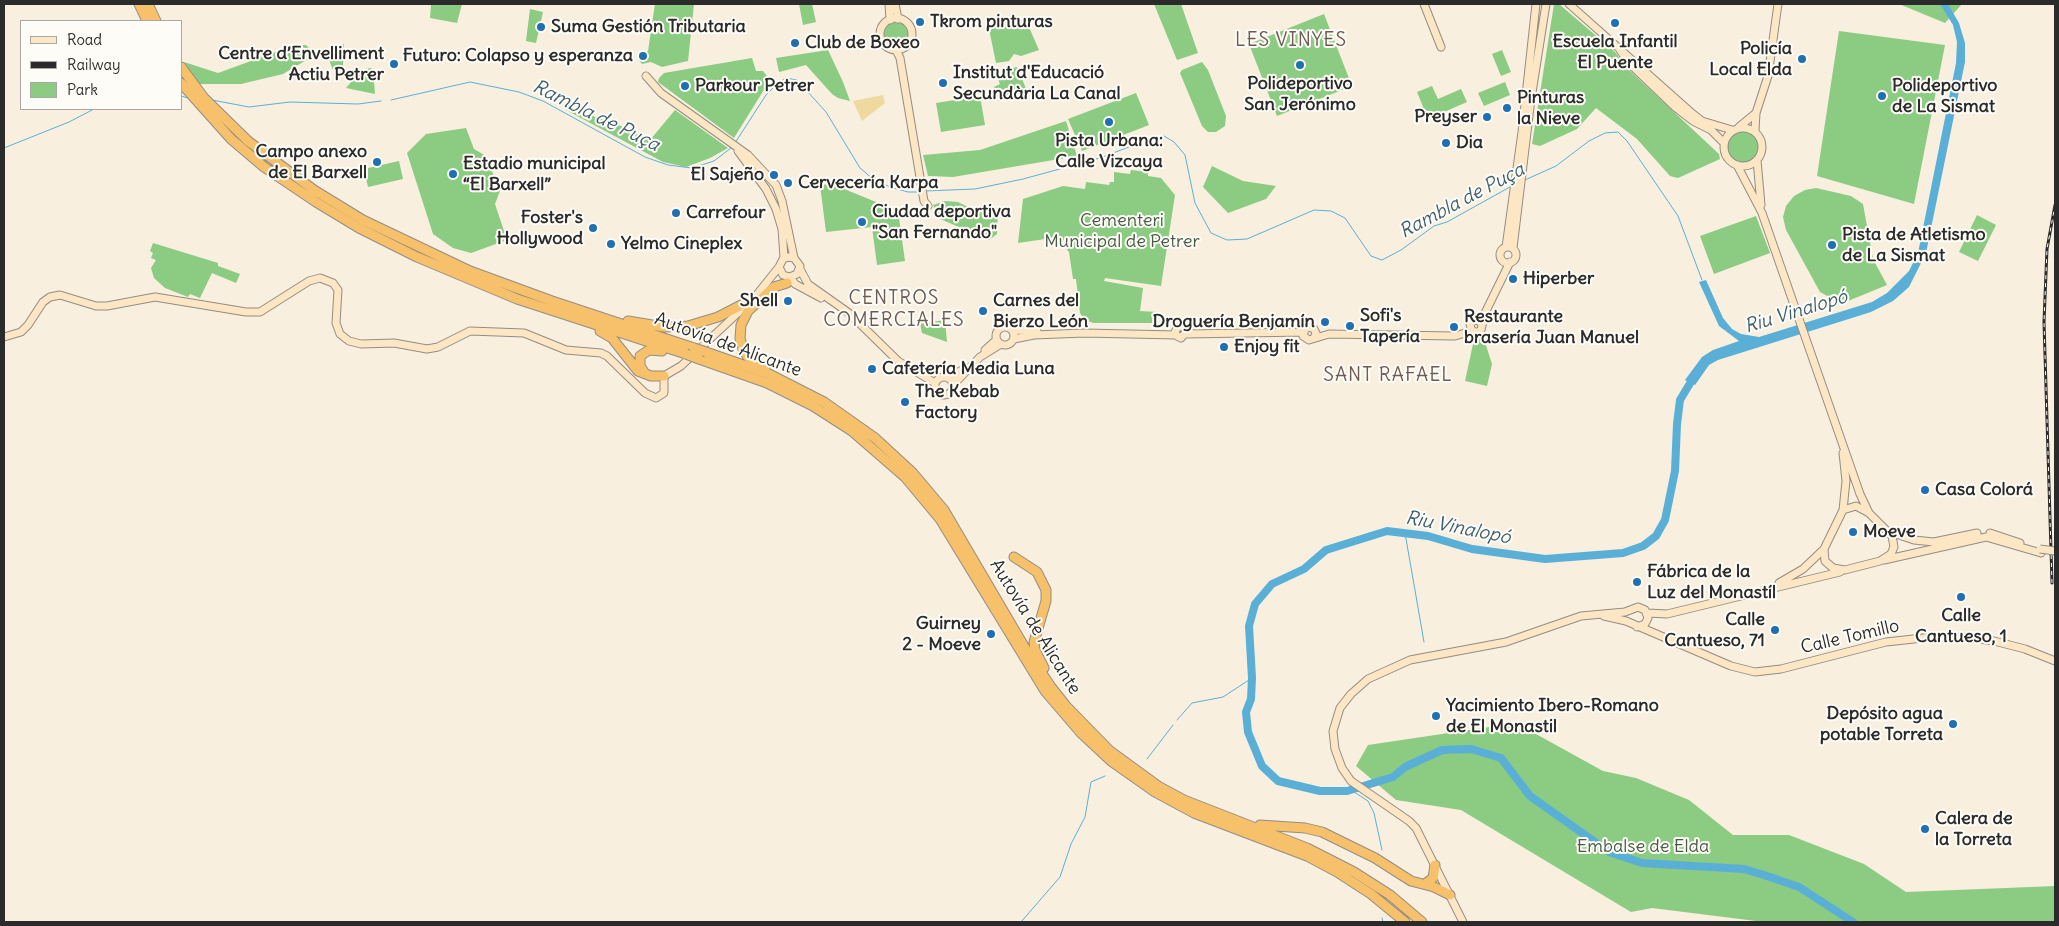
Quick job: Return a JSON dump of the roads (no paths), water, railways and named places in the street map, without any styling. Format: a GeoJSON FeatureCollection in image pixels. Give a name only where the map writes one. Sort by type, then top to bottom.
{"type":"FeatureCollection","features":[{"type":"Feature","properties":{"kind":"highway"},"geometry":{"type":"LineString","coordinates":[[139,4],[147,20]]}},
{"type":"Feature","properties":{"kind":"highway"},"geometry":{"type":"LineString","coordinates":[[148,4],[156,20]]}},
{"type":"Feature","properties":{"kind":"highway","name":"Autovía de Alicante"},"geometry":{"type":"LineString","coordinates":[[182,68],[204,98],[248,141],[314,190],[363,220],[470,271],[552,301],[706,352],[799,388],[824,402],[874,438],[905,465],[930,492],[944,510],[1051,687],[1091,733],[1117,756],[1158,786],[1192,804],[1307,848],[1354,872],[1390,894],[1422,922]]}},
{"type":"Feature","properties":{"kind":"highway","name":"Autovía de Alicante"},"geometry":{"type":"LineString","coordinates":[[182,84],[231,139],[264,167],[359,228],[467,279],[579,321],[686,354],[767,383],[793,395],[852,431],[905,477],[940,519],[1035,676],[1081,733],[1134,778],[1194,813],[1307,856],[1337,872],[1371,894],[1405,922]]}},
{"type":"Feature","properties":{"kind":"highway"},"geometry":{"type":"LineString","coordinates":[[788,279],[774,287],[744,316],[740,338],[748,357],[757,364],[791,380],[799,388]]}},
{"type":"Feature","properties":{"kind":"highway"},"geometry":{"type":"LineString","coordinates":[[581,310],[631,322],[673,327],[707,322],[751,300]]}},
{"type":"Feature","properties":{"kind":"highway"},"geometry":{"type":"LineString","coordinates":[[579,321],[612,338],[632,365],[648,376],[664,376]]}},
{"type":"Feature","properties":{"kind":"highway"},"geometry":{"type":"LineString","coordinates":[[648,376],[639,362],[640,356],[646,352],[657,350],[673,354],[686,354]]}},
{"type":"Feature","properties":{"kind":"highway"},"geometry":{"type":"LineString","coordinates":[[1014,557],[1026,563],[1037,572],[1046,590],[1046,601],[1035,635],[1035,650],[1054,684],[1091,733]]}},
{"type":"Feature","properties":{"kind":"highway"},"geometry":{"type":"LineString","coordinates":[[966,560],[968,570],[982,601]]}},
{"type":"Feature","properties":{"kind":"highway"},"geometry":{"type":"LineString","coordinates":[[1018,657],[1029,673],[1035,676]]}},
{"type":"Feature","properties":{"kind":"highway"},"geometry":{"type":"LineString","coordinates":[[1232,820],[1244,820],[1270,827],[1305,828],[1322,832],[1376,858],[1411,881],[1425,884],[1450,895]]}},
{"type":"Feature","properties":{"kind":"highway"},"geometry":{"type":"LineString","coordinates":[[1425,884],[1433,878],[1435,865]]}},
{"type":"Feature","properties":{"kind":"street"},"geometry":{"type":"LineString","coordinates":[[889,4],[894,19]]}},
{"type":"Feature","properties":{"kind":"street"},"geometry":{"type":"LineString","coordinates":[[894,4],[894,19]]}},
{"type":"Feature","properties":{"kind":"street"},"geometry":{"type":"LineString","coordinates":[[1424,4],[1441,47]]}},
{"type":"Feature","properties":{"kind":"street"},"geometry":{"type":"LineString","coordinates":[[1519,177],[1536,4]]}},
{"type":"Feature","properties":{"kind":"street"},"geometry":{"type":"LineString","coordinates":[[998,342],[1008,344],[1014,339],[1034,335],[1084,332],[1176,332],[1181,338],[1188,333],[1301,334],[1307,340],[1329,334],[1460,335],[1471,329],[1480,331],[1480,322],[1499,282],[1506,261],[1516,257],[1510,248],[1517,190],[1546,4]]}},
{"type":"Feature","properties":{"kind":"street"},"geometry":{"type":"LineString","coordinates":[[1569,4],[1702,121],[1735,129],[1744,127],[1755,131],[1760,136],[1763,147],[1757,160],[1762,213]]}},
{"type":"Feature","properties":{"kind":"street"},"geometry":{"type":"LineString","coordinates":[[1755,131],[1756,113],[1768,76],[1778,4]]}},
{"type":"Feature","properties":{"kind":"street"},"geometry":{"type":"LineString","coordinates":[[894,19],[908,24],[912,32],[910,42],[899,49]]}},
{"type":"Feature","properties":{"kind":"street"},"geometry":{"type":"LineString","coordinates":[[894,19],[884,26],[881,36],[885,44],[899,49]]}},
{"type":"Feature","properties":{"kind":"street"},"geometry":{"type":"LineString","coordinates":[[1619,47],[1629,63],[1675,107],[1693,121],[1716,134],[1724,143],[1726,156],[1737,165],[1762,213],[1860,494],[1869,513]]}},
{"type":"Feature","properties":{"kind":"street"},"geometry":{"type":"LineString","coordinates":[[899,49],[924,200]]}},
{"type":"Feature","properties":{"kind":"street"},"geometry":{"type":"LineString","coordinates":[[655,75],[655,86]]}},
{"type":"Feature","properties":{"kind":"street"},"geometry":{"type":"LineString","coordinates":[[646,76],[666,97],[748,155],[778,188],[794,258],[799,264],[808,284],[836,303],[898,361],[935,383]]}},
{"type":"Feature","properties":{"kind":"street"},"geometry":{"type":"LineString","coordinates":[[1724,143],[1735,129],[1756,113]]}},
{"type":"Feature","properties":{"kind":"street"},"geometry":{"type":"LineString","coordinates":[[4,337],[21,332],[28,325],[43,302],[50,297],[60,295],[96,306],[107,306],[155,297],[246,312],[260,312],[309,281],[320,278],[333,283],[338,290],[336,323],[340,334],[348,341],[361,344],[398,343],[427,349],[438,347],[470,331],[524,332],[566,350],[595,352],[607,356],[651,397],[659,397],[665,390],[664,376],[681,366],[751,300],[779,267],[784,258],[782,229],[776,209],[766,189],[733,145]]}},
{"type":"Feature","properties":{"kind":"street"},"geometry":{"type":"LineString","coordinates":[[1737,165],[1748,166],[1757,160]]}},
{"type":"Feature","properties":{"kind":"street"},"geometry":{"type":"LineString","coordinates":[[1506,261],[1501,253],[1510,248]]}},
{"type":"Feature","properties":{"kind":"street"},"geometry":{"type":"LineString","coordinates":[[784,258],[794,258]]}},
{"type":"Feature","properties":{"kind":"street"},"geometry":{"type":"LineString","coordinates":[[779,267],[781,273],[795,284],[853,318]]}},
{"type":"Feature","properties":{"kind":"street"},"geometry":{"type":"LineString","coordinates":[[760,291],[795,276],[800,269]]}},
{"type":"Feature","properties":{"kind":"street"},"geometry":{"type":"LineString","coordinates":[[1471,329],[1472,322],[1480,322]]}},
{"type":"Feature","properties":{"kind":"street"},"geometry":{"type":"LineString","coordinates":[[998,342],[996,331],[1007,326],[1013,330],[1081,330],[1084,332]]}},
{"type":"Feature","properties":{"kind":"street"},"geometry":{"type":"LineString","coordinates":[[1301,334],[1307,328],[1329,334]]}},
{"type":"Feature","properties":{"kind":"street"},"geometry":{"type":"LineString","coordinates":[[1314,329],[1316,333],[1314,338]]}},
{"type":"Feature","properties":{"kind":"street"},"geometry":{"type":"LineString","coordinates":[[1013,330],[1014,339]]}},
{"type":"Feature","properties":{"kind":"street"},"geometry":{"type":"LineString","coordinates":[[952,382],[939,378],[935,383],[935,389],[942,396],[951,392],[952,382],[998,342]]}},
{"type":"Feature","properties":{"kind":"street"},"geometry":{"type":"LineString","coordinates":[[1755,592],[1792,576],[1824,549],[1843,510],[1845,472],[1839,435]]}},
{"type":"Feature","properties":{"kind":"street"},"geometry":{"type":"LineString","coordinates":[[1843,510],[1856,506],[1869,513],[1890,532],[1914,540],[1948,542],[1986,537],[2055,553]]}},
{"type":"Feature","properties":{"kind":"street"},"geometry":{"type":"LineString","coordinates":[[1880,561],[1888,556],[1893,549],[1893,540],[1890,532]]}},
{"type":"Feature","properties":{"kind":"street"},"geometry":{"type":"LineString","coordinates":[[1630,611],[1628,616],[1634,625],[1667,614],[1845,570],[1948,542]]}},
{"type":"Feature","properties":{"kind":"street"},"geometry":{"type":"LineString","coordinates":[[1824,549],[1826,564],[1833,568],[1845,570]]}},
{"type":"Feature","properties":{"kind":"street"},"geometry":{"type":"LineString","coordinates":[[1463,922],[1416,828],[1403,816],[1379,802],[1352,781],[1338,759],[1333,739],[1334,724],[1344,702],[1368,679],[1410,660],[1506,642],[1591,614],[1630,611],[1635,607],[1641,607],[1648,613],[1667,614]]}},
{"type":"Feature","properties":{"kind":"street"},"geometry":{"type":"LineString","coordinates":[[1648,613],[1647,622],[1656,634]]}},
{"type":"Feature","properties":{"kind":"street","name":"Calle Tomillo"},"geometry":{"type":"LineString","coordinates":[[1591,614],[1634,625],[1738,668],[1755,672],[1781,669],[1886,642],[1932,637],[1966,637],[1994,641],[2025,649],[2055,661]]}},
{"type":"Feature","properties":{"kind":"water"},"geometry":{"type":"Polygon","coordinates":[[[1940,4],[1948,4],[1959,23],[1965,43],[1965,62],[1926,253],[1909,287],[1893,301],[1871,312],[1718,360],[1709,365],[1695,385],[1685,380],[1702,357],[1713,350],[1739,341],[1719,326],[1699,282],[1706,280],[1723,318],[1732,329],[1741,334],[1759,337],[1872,302],[1887,293],[1909,271],[1918,253],[1956,63],[1957,42],[1953,25],[1940,4]]]}},
{"type":"Feature","properties":{"kind":"waterway","name":"Rambla de Puça"},"geometry":{"type":"LineString","coordinates":[[735,143],[766,95],[786,78],[797,80],[826,112],[860,168],[873,179],[890,187],[908,192],[919,192]]}},
{"type":"Feature","properties":{"kind":"waterway","name":"Rambla de Puça"},"geometry":{"type":"LineString","coordinates":[[391,100],[470,82],[519,92],[543,101],[645,157],[668,165],[692,168],[714,161],[731,148]]}},
{"type":"Feature","properties":{"kind":"waterway","name":"Rambla de Puça"},"geometry":{"type":"LineString","coordinates":[[182,96],[188,98]]}},
{"type":"Feature","properties":{"kind":"waterway","name":"Rambla de Puça"},"geometry":{"type":"LineString","coordinates":[[212,100],[249,107],[290,102],[358,104],[381,101]]}},
{"type":"Feature","properties":{"kind":"waterway","name":"Rambla de Puça"},"geometry":{"type":"LineString","coordinates":[[4,148],[69,122],[92,110]]}},
{"type":"Feature","properties":{"kind":"waterway","name":"Rambla de Puça"},"geometry":{"type":"LineString","coordinates":[[1525,180],[1556,166],[1589,141],[1605,133],[1618,132],[1627,141],[1678,216],[1702,280]]}},
{"type":"Feature","properties":{"kind":"waterway","name":"Rambla de Puça"},"geometry":{"type":"LineString","coordinates":[[925,191],[975,189],[1023,179],[1100,158],[1147,140],[1164,136],[1174,142],[1185,155],[1195,203],[1211,233],[1227,240],[1247,239],[1314,210],[1331,211],[1345,218],[1371,256],[1382,260],[1401,250],[1434,226],[1447,222],[1510,187]]}},
{"type":"Feature","properties":{"kind":"waterway","name":"Riu Vinalopó"},"geometry":{"type":"LineString","coordinates":[[1695,375],[1680,400],[1675,471],[1665,520],[1656,536],[1643,546],[1623,553],[1545,559],[1472,549],[1428,536],[1387,531],[1326,550],[1304,569],[1272,584],[1255,604],[1249,626],[1252,678],[1251,699],[1246,712],[1248,732],[1262,766],[1278,781],[1320,791],[1347,791],[1393,777],[1405,767],[1442,750],[1471,749],[1501,758],[1530,796],[1609,852],[1642,863],[1744,869],[1799,887],[1853,922]]}},
{"type":"Feature","properties":{"kind":"waterway"},"geometry":{"type":"LineString","coordinates":[[1405,533],[1424,642]]}},
{"type":"Feature","properties":{"kind":"waterway"},"geometry":{"type":"LineString","coordinates":[[1177,720],[1192,703],[1223,697],[1252,678]]}},
{"type":"Feature","properties":{"kind":"waterway"},"geometry":{"type":"LineString","coordinates":[[1147,759],[1173,725]]}},
{"type":"Feature","properties":{"kind":"waterway"},"geometry":{"type":"LineString","coordinates":[[1021,922],[1060,877],[1071,844],[1085,817],[1091,782],[1105,776]]}},
{"type":"Feature","properties":{"kind":"waterway"},"geometry":{"type":"LineString","coordinates":[[1351,790],[1368,801],[1374,813],[1382,850]]}},
{"type":"Feature","properties":{"kind":"waterway"},"geometry":{"type":"LineString","coordinates":[[1382,918],[1383,922]]}},
{"type":"Feature","properties":{"kind":"railway"},"geometry":{"type":"LineString","coordinates":[[2052,583],[2044,322],[2047,249],[2055,205]]}},
{"type":"Feature","properties":{"kind":"place","name":"Tkrom pinturas"},"geometry":{"type":"Point","coordinates":[920,22]}},
{"type":"Feature","properties":{"kind":"place","name":"Escuela Infantil El Puente"},"geometry":{"type":"Point","coordinates":[1615,23]}},
{"type":"Feature","properties":{"kind":"place","name":"Suma Gestión Tributaria"},"geometry":{"type":"Point","coordinates":[541,27]}},
{"type":"Feature","properties":{"kind":"place","name":"Club de Boxeo"},"geometry":{"type":"Point","coordinates":[795,43]}},
{"type":"Feature","properties":{"kind":"place","name":"Futuro: Colapso y esperanza"},"geometry":{"type":"Point","coordinates":[643,56]}},
{"type":"Feature","properties":{"kind":"place","name":"Policía Local Elda"},"geometry":{"type":"Point","coordinates":[1802,59]}},
{"type":"Feature","properties":{"kind":"place","name":"Centre d’Envelliment Actiu Petrer"},"geometry":{"type":"Point","coordinates":[394,64]}},
{"type":"Feature","properties":{"kind":"place","name":"Polideportivo San Jerónimo"},"geometry":{"type":"Point","coordinates":[1300,65]}},
{"type":"Feature","properties":{"kind":"place","name":"Institut d'Educació Secundària La Canal"},"geometry":{"type":"Point","coordinates":[943,83]}},
{"type":"Feature","properties":{"kind":"place","name":"Parkour Petrer"},"geometry":{"type":"Point","coordinates":[685,86]}},
{"type":"Feature","properties":{"kind":"place","name":"Polideportivo de La Sismat"},"geometry":{"type":"Point","coordinates":[1882,96]}},
{"type":"Feature","properties":{"kind":"place","name":"Pinturas la Nieve"},"geometry":{"type":"Point","coordinates":[1507,108]}},
{"type":"Feature","properties":{"kind":"place","name":"Preyser"},"geometry":{"type":"Point","coordinates":[1487,117]}},
{"type":"Feature","properties":{"kind":"place","name":"Pista Urbana: Calle Vizcaya"},"geometry":{"type":"Point","coordinates":[1109,122]}},
{"type":"Feature","properties":{"kind":"place","name":"Dia"},"geometry":{"type":"Point","coordinates":[1446,143]}},
{"type":"Feature","properties":{"kind":"place","name":"Campo anexo de El Barxell"},"geometry":{"type":"Point","coordinates":[377,162]}},
{"type":"Feature","properties":{"kind":"place","name":"Estadio municipal “El Barxell”"},"geometry":{"type":"Point","coordinates":[453,174]}},
{"type":"Feature","properties":{"kind":"place","name":"El Sajeño"},"geometry":{"type":"Point","coordinates":[774,175]}},
{"type":"Feature","properties":{"kind":"place","name":"Cervecería Karpa"},"geometry":{"type":"Point","coordinates":[788,183]}},
{"type":"Feature","properties":{"kind":"place","name":"Carrefour"},"geometry":{"type":"Point","coordinates":[676,213]}},
{"type":"Feature","properties":{"kind":"place","name":"Ciudad deportiva \"San Fernando\""},"geometry":{"type":"Point","coordinates":[862,222]}},
{"type":"Feature","properties":{"kind":"place","name":"Foster's Hollywood"},"geometry":{"type":"Point","coordinates":[593,228]}},
{"type":"Feature","properties":{"kind":"place","name":"Yelmo Cineplex"},"geometry":{"type":"Point","coordinates":[611,244]}},
{"type":"Feature","properties":{"kind":"place","name":"Pista de Atletismo de La Sismat"},"geometry":{"type":"Point","coordinates":[1832,245]}},
{"type":"Feature","properties":{"kind":"place","name":"Hiperber"},"geometry":{"type":"Point","coordinates":[1513,279]}},
{"type":"Feature","properties":{"kind":"place","name":"Shell"},"geometry":{"type":"Point","coordinates":[788,301]}},
{"type":"Feature","properties":{"kind":"place","name":"Carnes del Bierzo León"},"geometry":{"type":"Point","coordinates":[983,311]}},
{"type":"Feature","properties":{"kind":"place","name":"Droguería Benjamín"},"geometry":{"type":"Point","coordinates":[1325,322]}},
{"type":"Feature","properties":{"kind":"place","name":"Sofi's Tapería"},"geometry":{"type":"Point","coordinates":[1350,326]}},
{"type":"Feature","properties":{"kind":"place","name":"Restaurante brasería Juan Manuel"},"geometry":{"type":"Point","coordinates":[1454,327]}},
{"type":"Feature","properties":{"kind":"place","name":"Enjoy fit"},"geometry":{"type":"Point","coordinates":[1224,347]}},
{"type":"Feature","properties":{"kind":"place","name":"Cafetería Media Luna"},"geometry":{"type":"Point","coordinates":[872,369]}},
{"type":"Feature","properties":{"kind":"place","name":"The Kebab Factory"},"geometry":{"type":"Point","coordinates":[905,402]}},
{"type":"Feature","properties":{"kind":"place","name":"Casa Colorá"},"geometry":{"type":"Point","coordinates":[1925,490]}},
{"type":"Feature","properties":{"kind":"place","name":"Moeve"},"geometry":{"type":"Point","coordinates":[1853,532]}},
{"type":"Feature","properties":{"kind":"place","name":"Fábrica de la Luz del Monastíl"},"geometry":{"type":"Point","coordinates":[1637,582]}},
{"type":"Feature","properties":{"kind":"place","name":"Calle Cantueso, 1"},"geometry":{"type":"Point","coordinates":[1961,597]}},
{"type":"Feature","properties":{"kind":"place","name":"Calle Cantueso, 71"},"geometry":{"type":"Point","coordinates":[1775,630]}},
{"type":"Feature","properties":{"kind":"place","name":"Guirney 2 - Moeve"},"geometry":{"type":"Point","coordinates":[991,634]}},
{"type":"Feature","properties":{"kind":"place","name":"Yacimiento Ibero-Romano de El Monastil"},"geometry":{"type":"Point","coordinates":[1436,716]}},
{"type":"Feature","properties":{"kind":"place","name":"Depósito agua potable Torreta"},"geometry":{"type":"Point","coordinates":[1953,724]}},
{"type":"Feature","properties":{"kind":"place","name":"Calera de la Torreta"},"geometry":{"type":"Point","coordinates":[1925,829]}},
{"type":"Feature","properties":{"kind":"district","name":"LES VINYES"},"geometry":{"type":"Point","coordinates":[1291,41]}},
{"type":"Feature","properties":{"kind":"district","name":"CENTROS COMERCIALES"},"geometry":{"type":"Point","coordinates":[894,310]}},
{"type":"Feature","properties":{"kind":"district","name":"SANT RAFAEL"},"geometry":{"type":"Point","coordinates":[1388,376]}},
{"type":"Feature","properties":{"kind":"park label","name":"Cementeri Municipal de Petrer"},"geometry":{"type":"Point","coordinates":[1122,231]}},
{"type":"Feature","properties":{"kind":"park label","name":"Embalse de Elda"},"geometry":{"type":"Point","coordinates":[1643,847]}}]}
